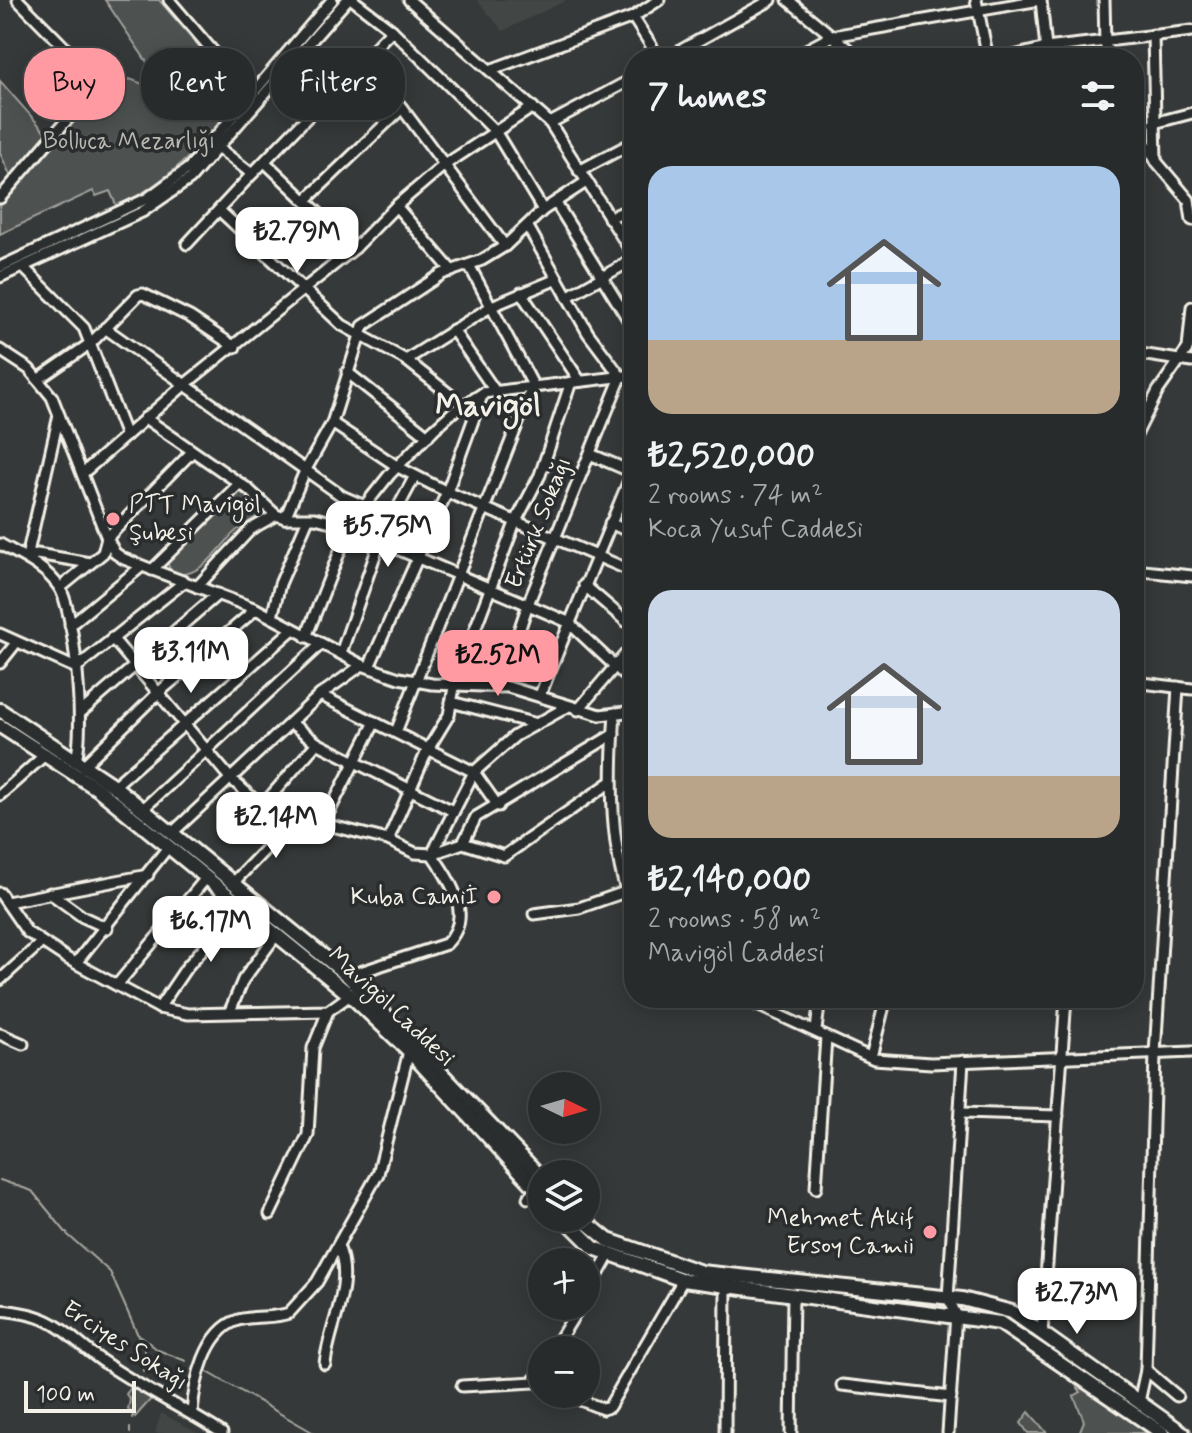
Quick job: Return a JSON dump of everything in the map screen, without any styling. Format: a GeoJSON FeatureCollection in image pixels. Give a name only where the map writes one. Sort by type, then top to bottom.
{"type":"FeatureCollection","features":[{"type":"Feature","properties":{"kind":"main road","name":"Mavigöl Caddesi"},"geometry":{"type":"LineString","coordinates":[[0,710],[114,786],[143,809],[207,877],[350,995],[409,1051],[528,1178]]}},
{"type":"Feature","properties":{"kind":"main road","name":"Mavigöl Caddesi"},"geometry":{"type":"LineString","coordinates":[[3,732],[46,754],[78,764],[170,840],[234,882],[348,976],[417,1043],[528,1177]]}},
{"type":"Feature","properties":{"kind":"main road"},"geometry":{"type":"LineString","coordinates":[[577,1232],[588,1243],[609,1255],[683,1280],[726,1288],[990,1319],[1010,1328],[1162,1433]]}},
{"type":"Feature","properties":{"kind":"main road"},"geometry":{"type":"LineString","coordinates":[[598,1232],[608,1240],[701,1272],[948,1298],[1002,1307],[1183,1433]]}},
{"type":"Feature","properties":{"kind":"street"},"geometry":{"type":"LineString","coordinates":[[0,198],[96,86],[88,71],[18,0]]}},
{"type":"Feature","properties":{"kind":"street"},"geometry":{"type":"LineString","coordinates":[[169,0],[210,48]]}},
{"type":"Feature","properties":{"kind":"street"},"geometry":{"type":"LineString","coordinates":[[255,93],[332,0]]}},
{"type":"Feature","properties":{"kind":"street"},"geometry":{"type":"LineString","coordinates":[[0,277],[155,205],[190,179],[350,0],[392,30],[495,131],[543,210]]}},
{"type":"Feature","properties":{"kind":"street"},"geometry":{"type":"LineString","coordinates":[[409,0],[550,123],[624,242]]}},
{"type":"Feature","properties":{"kind":"street"},"geometry":{"type":"LineString","coordinates":[[490,70],[633,17],[659,0]]}},
{"type":"Feature","properties":{"kind":"street"},"geometry":{"type":"LineString","coordinates":[[685,48],[771,0]]}},
{"type":"Feature","properties":{"kind":"street"},"geometry":{"type":"LineString","coordinates":[[788,0],[847,48]]}},
{"type":"Feature","properties":{"kind":"street"},"geometry":{"type":"LineString","coordinates":[[810,48],[832,36],[977,5],[1041,0],[1046,48],[1105,44],[1192,31]]}},
{"type":"Feature","properties":{"kind":"street"},"geometry":{"type":"LineString","coordinates":[[1104,0],[1106,48]]}},
{"type":"Feature","properties":{"kind":"street"},"geometry":{"type":"LineString","coordinates":[[977,5],[986,48]]}},
{"type":"Feature","properties":{"kind":"street"},"geometry":{"type":"LineString","coordinates":[[633,17],[653,48]]}},
{"type":"Feature","properties":{"kind":"street"},"geometry":{"type":"LineString","coordinates":[[375,48],[392,30]]}},
{"type":"Feature","properties":{"kind":"street"},"geometry":{"type":"LineString","coordinates":[[1153,35],[1156,161]]}},
{"type":"Feature","properties":{"kind":"street"},"geometry":{"type":"LineString","coordinates":[[550,123],[624,83]]}},
{"type":"Feature","properties":{"kind":"street"},"geometry":{"type":"LineString","coordinates":[[83,473],[183,386],[355,248],[396,206],[443,166],[533,107]]}},
{"type":"Feature","properties":{"kind":"street"},"geometry":{"type":"LineString","coordinates":[[405,112],[505,246]]}},
{"type":"Feature","properties":{"kind":"street"},"geometry":{"type":"LineString","coordinates":[[1154,123],[1192,113]]}},
{"type":"Feature","properties":{"kind":"street"},"geometry":{"type":"LineString","coordinates":[[0,267],[148,198],[189,168],[232,120]]}},
{"type":"Feature","properties":{"kind":"street"},"geometry":{"type":"LineString","coordinates":[[187,244],[307,120]]}},
{"type":"Feature","properties":{"kind":"street"},"geometry":{"type":"LineString","coordinates":[[307,199],[389,120]]}},
{"type":"Feature","properties":{"kind":"street"},"geometry":{"type":"LineString","coordinates":[[1144,140],[1156,161],[1189,200],[1192,220]]}},
{"type":"Feature","properties":{"kind":"street"},"geometry":{"type":"LineString","coordinates":[[579,171],[624,147]]}},
{"type":"Feature","properties":{"kind":"street"},"geometry":{"type":"LineString","coordinates":[[220,149],[252,174]]}},
{"type":"Feature","properties":{"kind":"street"},"geometry":{"type":"LineString","coordinates":[[266,163],[355,248]]}},
{"type":"Feature","properties":{"kind":"street"},"geometry":{"type":"LineString","coordinates":[[281,516],[332,423],[363,326],[452,271],[505,246],[543,210],[586,182]]}},
{"type":"Feature","properties":{"kind":"street"},"geometry":{"type":"LineString","coordinates":[[556,203],[624,314]]}},
{"type":"Feature","properties":{"kind":"street"},"geometry":{"type":"LineString","coordinates":[[396,206],[452,271]]}},
{"type":"Feature","properties":{"kind":"street"},"geometry":{"type":"LineString","coordinates":[[219,210],[360,337],[406,360],[463,405]]}},
{"type":"Feature","properties":{"kind":"street"},"geometry":{"type":"LineString","coordinates":[[609,218],[624,211]]}},
{"type":"Feature","properties":{"kind":"street"},"geometry":{"type":"LineString","coordinates":[[528,227],[588,333],[621,377]]}},
{"type":"Feature","properties":{"kind":"street"},"geometry":{"type":"LineString","coordinates":[[567,297],[624,264]]}},
{"type":"Feature","properties":{"kind":"street"},"geometry":{"type":"LineString","coordinates":[[396,732],[533,385],[469,265]]}},
{"type":"Feature","properties":{"kind":"street"},"geometry":{"type":"LineString","coordinates":[[23,267],[84,328],[126,436]]}},
{"type":"Feature","properties":{"kind":"street"},"geometry":{"type":"LineString","coordinates":[[406,360],[492,306],[557,279]]}},
{"type":"Feature","properties":{"kind":"street"},"geometry":{"type":"LineString","coordinates":[[521,293],[576,382]]}},
{"type":"Feature","properties":{"kind":"street"},"geometry":{"type":"LineString","coordinates":[[39,379],[91,343],[138,295],[149,294],[235,347]]}},
{"type":"Feature","properties":{"kind":"street"},"geometry":{"type":"LineString","coordinates":[[1144,419],[1158,391],[1188,348],[1192,307]]}},
{"type":"Feature","properties":{"kind":"street"},"geometry":{"type":"LineString","coordinates":[[105,328],[305,471],[342,496],[367,507]]}},
{"type":"Feature","properties":{"kind":"street"},"geometry":{"type":"LineString","coordinates":[[453,330],[495,391]]}},
{"type":"Feature","properties":{"kind":"street"},"geometry":{"type":"LineString","coordinates":[[0,350],[39,379],[59,415],[115,553]]}},
{"type":"Feature","properties":{"kind":"street"},"geometry":{"type":"LineString","coordinates":[[1144,354],[1192,362]]}},
{"type":"Feature","properties":{"kind":"street"},"geometry":{"type":"LineString","coordinates":[[347,372],[428,436]]}},
{"type":"Feature","properties":{"kind":"street","name":"Ertürk Sokağı"},"geometry":{"type":"LineString","coordinates":[[500,687],[528,604],[621,377]]}},
{"type":"Feature","properties":{"kind":"street"},"geometry":{"type":"LineString","coordinates":[[306,637],[344,526],[367,507],[398,467],[428,436],[463,405],[483,393],[624,377]]}},
{"type":"Feature","properties":{"kind":"street"},"geometry":{"type":"LineString","coordinates":[[388,840],[427,751],[449,715],[455,685],[515,523],[540,475],[576,382]]}},
{"type":"Feature","properties":{"kind":"street"},"geometry":{"type":"LineString","coordinates":[[76,963],[148,875],[170,840],[230,778],[320,695],[365,666],[447,492],[483,393]]}},
{"type":"Feature","properties":{"kind":"street"},"geometry":{"type":"LineString","coordinates":[[27,557],[59,415]]}},
{"type":"Feature","properties":{"kind":"street"},"geometry":{"type":"LineString","coordinates":[[145,418],[281,516]]}},
{"type":"Feature","properties":{"kind":"street"},"geometry":{"type":"LineString","coordinates":[[332,423],[398,467],[447,492],[624,568]]}},
{"type":"Feature","properties":{"kind":"street"},"geometry":{"type":"LineString","coordinates":[[60,588],[103,553],[107,538],[191,453]]}},
{"type":"Feature","properties":{"kind":"street"},"geometry":{"type":"LineString","coordinates":[[590,454],[624,467]]}},
{"type":"Feature","properties":{"kind":"street"},"geometry":{"type":"LineString","coordinates":[[341,653],[380,541],[415,476]]}},
{"type":"Feature","properties":{"kind":"street"},"geometry":{"type":"LineString","coordinates":[[70,625],[147,568],[239,484]]}},
{"type":"Feature","properties":{"kind":"street"},"geometry":{"type":"LineString","coordinates":[[540,695],[610,523],[624,498]]}},
{"type":"Feature","properties":{"kind":"street"},"geometry":{"type":"LineString","coordinates":[[197,587],[251,529],[281,516],[344,526],[568,622],[624,673]]}},
{"type":"Feature","properties":{"kind":"street"},"geometry":{"type":"LineString","coordinates":[[272,617],[280,584],[308,519]]}},
{"type":"Feature","properties":{"kind":"street"},"geometry":{"type":"LineString","coordinates":[[610,523],[624,529]]}},
{"type":"Feature","properties":{"kind":"street"},"geometry":{"type":"LineString","coordinates":[[0,544],[27,557],[60,588],[70,625],[76,668],[80,713],[78,764]]}},
{"type":"Feature","properties":{"kind":"street"},"geometry":{"type":"LineString","coordinates":[[103,553],[115,553],[256,609],[365,666],[414,681],[500,687],[540,695],[567,707],[600,715],[624,712]]}},
{"type":"Feature","properties":{"kind":"street"},"geometry":{"type":"LineString","coordinates":[[27,557],[52,555],[90,563]]}},
{"type":"Feature","properties":{"kind":"street"},"geometry":{"type":"LineString","coordinates":[[1144,571],[1192,576]]}},
{"type":"Feature","properties":{"kind":"street"},"geometry":{"type":"LineString","coordinates":[[76,668],[184,582]]}},
{"type":"Feature","properties":{"kind":"street"},"geometry":{"type":"LineString","coordinates":[[584,585],[624,619]]}},
{"type":"Feature","properties":{"kind":"street"},"geometry":{"type":"LineString","coordinates":[[80,713],[218,594]]}},
{"type":"Feature","properties":{"kind":"street"},"geometry":{"type":"LineString","coordinates":[[78,764],[256,609]]}},
{"type":"Feature","properties":{"kind":"street"},"geometry":{"type":"LineString","coordinates":[[114,786],[292,630]]}},
{"type":"Feature","properties":{"kind":"street"},"geometry":{"type":"LineString","coordinates":[[0,634],[76,668]]}},
{"type":"Feature","properties":{"kind":"street"},"geometry":{"type":"LineString","coordinates":[[112,638],[134,668],[230,778],[263,805],[296,817],[388,840],[415,853],[432,854],[463,843],[504,856],[611,782]]}},
{"type":"Feature","properties":{"kind":"street"},"geometry":{"type":"LineString","coordinates":[[0,663],[16,643]]}},
{"type":"Feature","properties":{"kind":"street"},"geometry":{"type":"LineString","coordinates":[[143,809],[321,644]]}},
{"type":"Feature","properties":{"kind":"street"},"geometry":{"type":"LineString","coordinates":[[578,710],[624,656]]}},
{"type":"Feature","properties":{"kind":"street"},"geometry":{"type":"LineString","coordinates":[[1144,683],[1192,689]]}},
{"type":"Feature","properties":{"kind":"street"},"geometry":{"type":"LineString","coordinates":[[1139,1402],[1146,1370],[1155,1054],[1178,687]]}},
{"type":"Feature","properties":{"kind":"street"},"geometry":{"type":"LineString","coordinates":[[320,695],[474,772],[498,806]]}},
{"type":"Feature","properties":{"kind":"street"},"geometry":{"type":"LineString","coordinates":[[451,702],[537,724]]}},
{"type":"Feature","properties":{"kind":"street"},"geometry":{"type":"LineString","coordinates":[[432,854],[474,772],[515,736],[567,707]]}},
{"type":"Feature","properties":{"kind":"street"},"geometry":{"type":"LineString","coordinates":[[615,713],[611,782],[615,836],[624,886]]}},
{"type":"Feature","properties":{"kind":"street"},"geometry":{"type":"LineString","coordinates":[[324,822],[375,722]]}},
{"type":"Feature","properties":{"kind":"street"},"geometry":{"type":"LineString","coordinates":[[291,723],[317,743],[453,811]]}},
{"type":"Feature","properties":{"kind":"street"},"geometry":{"type":"LineString","coordinates":[[463,843],[476,817],[614,734]]}},
{"type":"Feature","properties":{"kind":"street"},"geometry":{"type":"LineString","coordinates":[[263,805],[317,743]]}},
{"type":"Feature","properties":{"kind":"street"},"geometry":{"type":"LineString","coordinates":[[0,795],[46,754]]}},
{"type":"Feature","properties":{"kind":"street"},"geometry":{"type":"LineString","coordinates":[[234,882],[296,817]]}},
{"type":"Feature","properties":{"kind":"street"},"geometry":{"type":"LineString","coordinates":[[348,976],[446,944],[456,933],[460,906],[449,879],[432,854]]}},
{"type":"Feature","properties":{"kind":"street"},"geometry":{"type":"LineString","coordinates":[[0,915],[9,904],[148,875]]}},
{"type":"Feature","properties":{"kind":"street"},"geometry":{"type":"LineString","coordinates":[[117,985],[207,877]]}},
{"type":"Feature","properties":{"kind":"street"},"geometry":{"type":"LineString","coordinates":[[534,914],[579,908],[624,892]]}},
{"type":"Feature","properties":{"kind":"street"},"geometry":{"type":"LineString","coordinates":[[0,893],[27,932],[76,963],[159,1008],[188,1014],[328,1011]]}},
{"type":"Feature","properties":{"kind":"street"},"geometry":{"type":"LineString","coordinates":[[50,893],[83,917],[107,928]]}},
{"type":"Feature","properties":{"kind":"street"},"geometry":{"type":"LineString","coordinates":[[159,1008],[186,968],[242,904]]}},
{"type":"Feature","properties":{"kind":"street"},"geometry":{"type":"LineString","coordinates":[[230,1011],[243,980],[277,934]]}},
{"type":"Feature","properties":{"kind":"street"},"geometry":{"type":"LineString","coordinates":[[0,980],[42,942]]}},
{"type":"Feature","properties":{"kind":"street"},"geometry":{"type":"LineString","coordinates":[[270,1214],[308,1135],[312,1111],[311,1057],[328,1011],[350,995]]}},
{"type":"Feature","properties":{"kind":"street"},"geometry":{"type":"LineString","coordinates":[[763,1008],[871,1057],[931,1063],[1192,1052]]}},
{"type":"Feature","properties":{"kind":"street"},"geometry":{"type":"LineString","coordinates":[[816,1030],[819,1008]]}},
{"type":"Feature","properties":{"kind":"street"},"geometry":{"type":"LineString","coordinates":[[871,1057],[883,1008]]}},
{"type":"Feature","properties":{"kind":"street"},"geometry":{"type":"LineString","coordinates":[[1042,1333],[1065,1008]]}},
{"type":"Feature","properties":{"kind":"street"},"geometry":{"type":"LineString","coordinates":[[0,1034],[23,1044]]}},
{"type":"Feature","properties":{"kind":"street"},"geometry":{"type":"LineString","coordinates":[[816,1188],[826,1037]]}},
{"type":"Feature","properties":{"kind":"street"},"geometry":{"type":"LineString","coordinates":[[192,1413],[200,1371],[220,1332],[241,1319],[289,1313],[312,1290],[378,1174],[409,1051]]}},
{"type":"Feature","properties":{"kind":"street"},"geometry":{"type":"LineString","coordinates":[[948,1433],[956,1314],[948,1298],[963,1061]]}},
{"type":"Feature","properties":{"kind":"street"},"geometry":{"type":"LineString","coordinates":[[961,1113],[1058,1116]]}},
{"type":"Feature","properties":{"kind":"street"},"geometry":{"type":"LineString","coordinates":[[325,1364],[330,1329],[345,1278],[346,1266],[338,1246]]}},
{"type":"Feature","properties":{"kind":"street"},"geometry":{"type":"LineString","coordinates":[[600,1271],[609,1255]]}},
{"type":"Feature","properties":{"kind":"street"},"geometry":{"type":"LineString","coordinates":[[600,1406],[608,1409],[683,1280]]}},
{"type":"Feature","properties":{"kind":"street"},"geometry":{"type":"LineString","coordinates":[[725,1433],[726,1288]]}},
{"type":"Feature","properties":{"kind":"street"},"geometry":{"type":"LineString","coordinates":[[791,1433],[793,1295]]}},
{"type":"Feature","properties":{"kind":"street","name":"Erciyes Sokağı"},"geometry":{"type":"LineString","coordinates":[[0,1310],[33,1315],[61,1325],[106,1364],[222,1433]]}},
{"type":"Feature","properties":{"kind":"street"},"geometry":{"type":"LineString","coordinates":[[1146,1370],[1177,1396]]}},
{"type":"Feature","properties":{"kind":"street"},"geometry":{"type":"LineString","coordinates":[[462,1386],[528,1383]]}},
{"type":"Feature","properties":{"kind":"street"},"geometry":{"type":"LineString","coordinates":[[842,1385],[951,1397]]}},
{"type":"Feature","properties":{"kind":"shaded area"},"geometry":{"type":"Polygon","coordinates":[[[477,0],[567,0],[503,31],[477,0]]]}},
{"type":"Feature","properties":{"kind":"shaded area"},"geometry":{"type":"Polygon","coordinates":[[[161,1413],[198,1433],[155,1433],[161,1413]]]}},
{"type":"Feature","properties":{"kind":"green space"},"geometry":{"type":"Polygon","coordinates":[[[105,0],[159,0],[201,48],[141,48],[141,53],[105,0]]]}},
{"type":"Feature","properties":{"kind":"green space","name":"Bolluca Mezarlığı"},"geometry":{"type":"Polygon","coordinates":[[[130,79],[141,83],[141,120],[222,120],[171,172],[117,207],[110,191],[96,196],[93,191],[0,234],[0,205],[75,120],[125,120],[125,82],[130,79]]]}},
{"type":"Feature","properties":{"kind":"green space"},"geometry":{"type":"Polygon","coordinates":[[[0,81],[24,108],[24,120],[35,120],[47,134],[11,177],[0,153],[0,81]]]}},
{"type":"Feature","properties":{"kind":"green space"},"geometry":{"type":"Polygon","coordinates":[[[239,490],[266,511],[237,530],[195,570],[178,574],[170,570],[166,558],[239,490]]]}},
{"type":"Feature","properties":{"kind":"green space"},"geometry":{"type":"Polygon","coordinates":[[[1070,1378],[1075,1378],[1118,1411],[1155,1433],[1079,1433],[1084,1421],[1074,1396],[1081,1392],[1070,1378]]]}},
{"type":"Feature","properties":{"kind":"green space"},"geometry":{"type":"Polygon","coordinates":[[[130,1389],[140,1390],[151,1399],[135,1417],[128,1409],[130,1400],[126,1394],[130,1389]]]}},
{"type":"Feature","properties":{"kind":"green space"},"geometry":{"type":"Polygon","coordinates":[[[1029,1412],[1047,1433],[1028,1433],[1021,1423],[1029,1412]]]}},
{"type":"Feature","properties":{"kind":"waterway"},"geometry":{"type":"LineString","coordinates":[[0,1180],[32,1191],[68,1235],[110,1272],[145,1351],[143,1371]]}},
{"type":"Feature","properties":{"kind":"waterway"},"geometry":{"type":"LineString","coordinates":[[139,1335],[158,1350],[186,1361]]}},
{"type":"Feature","properties":{"kind":"waterway"},"geometry":{"type":"LineString","coordinates":[[204,1370],[314,1433]]}},
{"type":"Feature","properties":{"kind":"waterway"},"geometry":{"type":"LineString","coordinates":[[132,1418],[135,1405]]}},
{"type":"Feature","properties":{"kind":"waterway"},"geometry":{"type":"LineString","coordinates":[[130,1428],[130,1433]]}},
{"type":"Feature","properties":{"kind":"place","name":"PTT Mavigöl Şubesi"},"geometry":{"type":"Point","coordinates":[113,519]}},
{"type":"Feature","properties":{"kind":"place","name":"Kuba Camiİ"},"geometry":{"type":"Point","coordinates":[494,897]}},
{"type":"Feature","properties":{"kind":"place","name":"Mehmet Akif Ersoy Camii"},"geometry":{"type":"Point","coordinates":[930,1232]}},
{"type":"Feature","properties":{"kind":"district","name":"Mavigöl"},"geometry":{"type":"Point","coordinates":[488,406]}}]}
